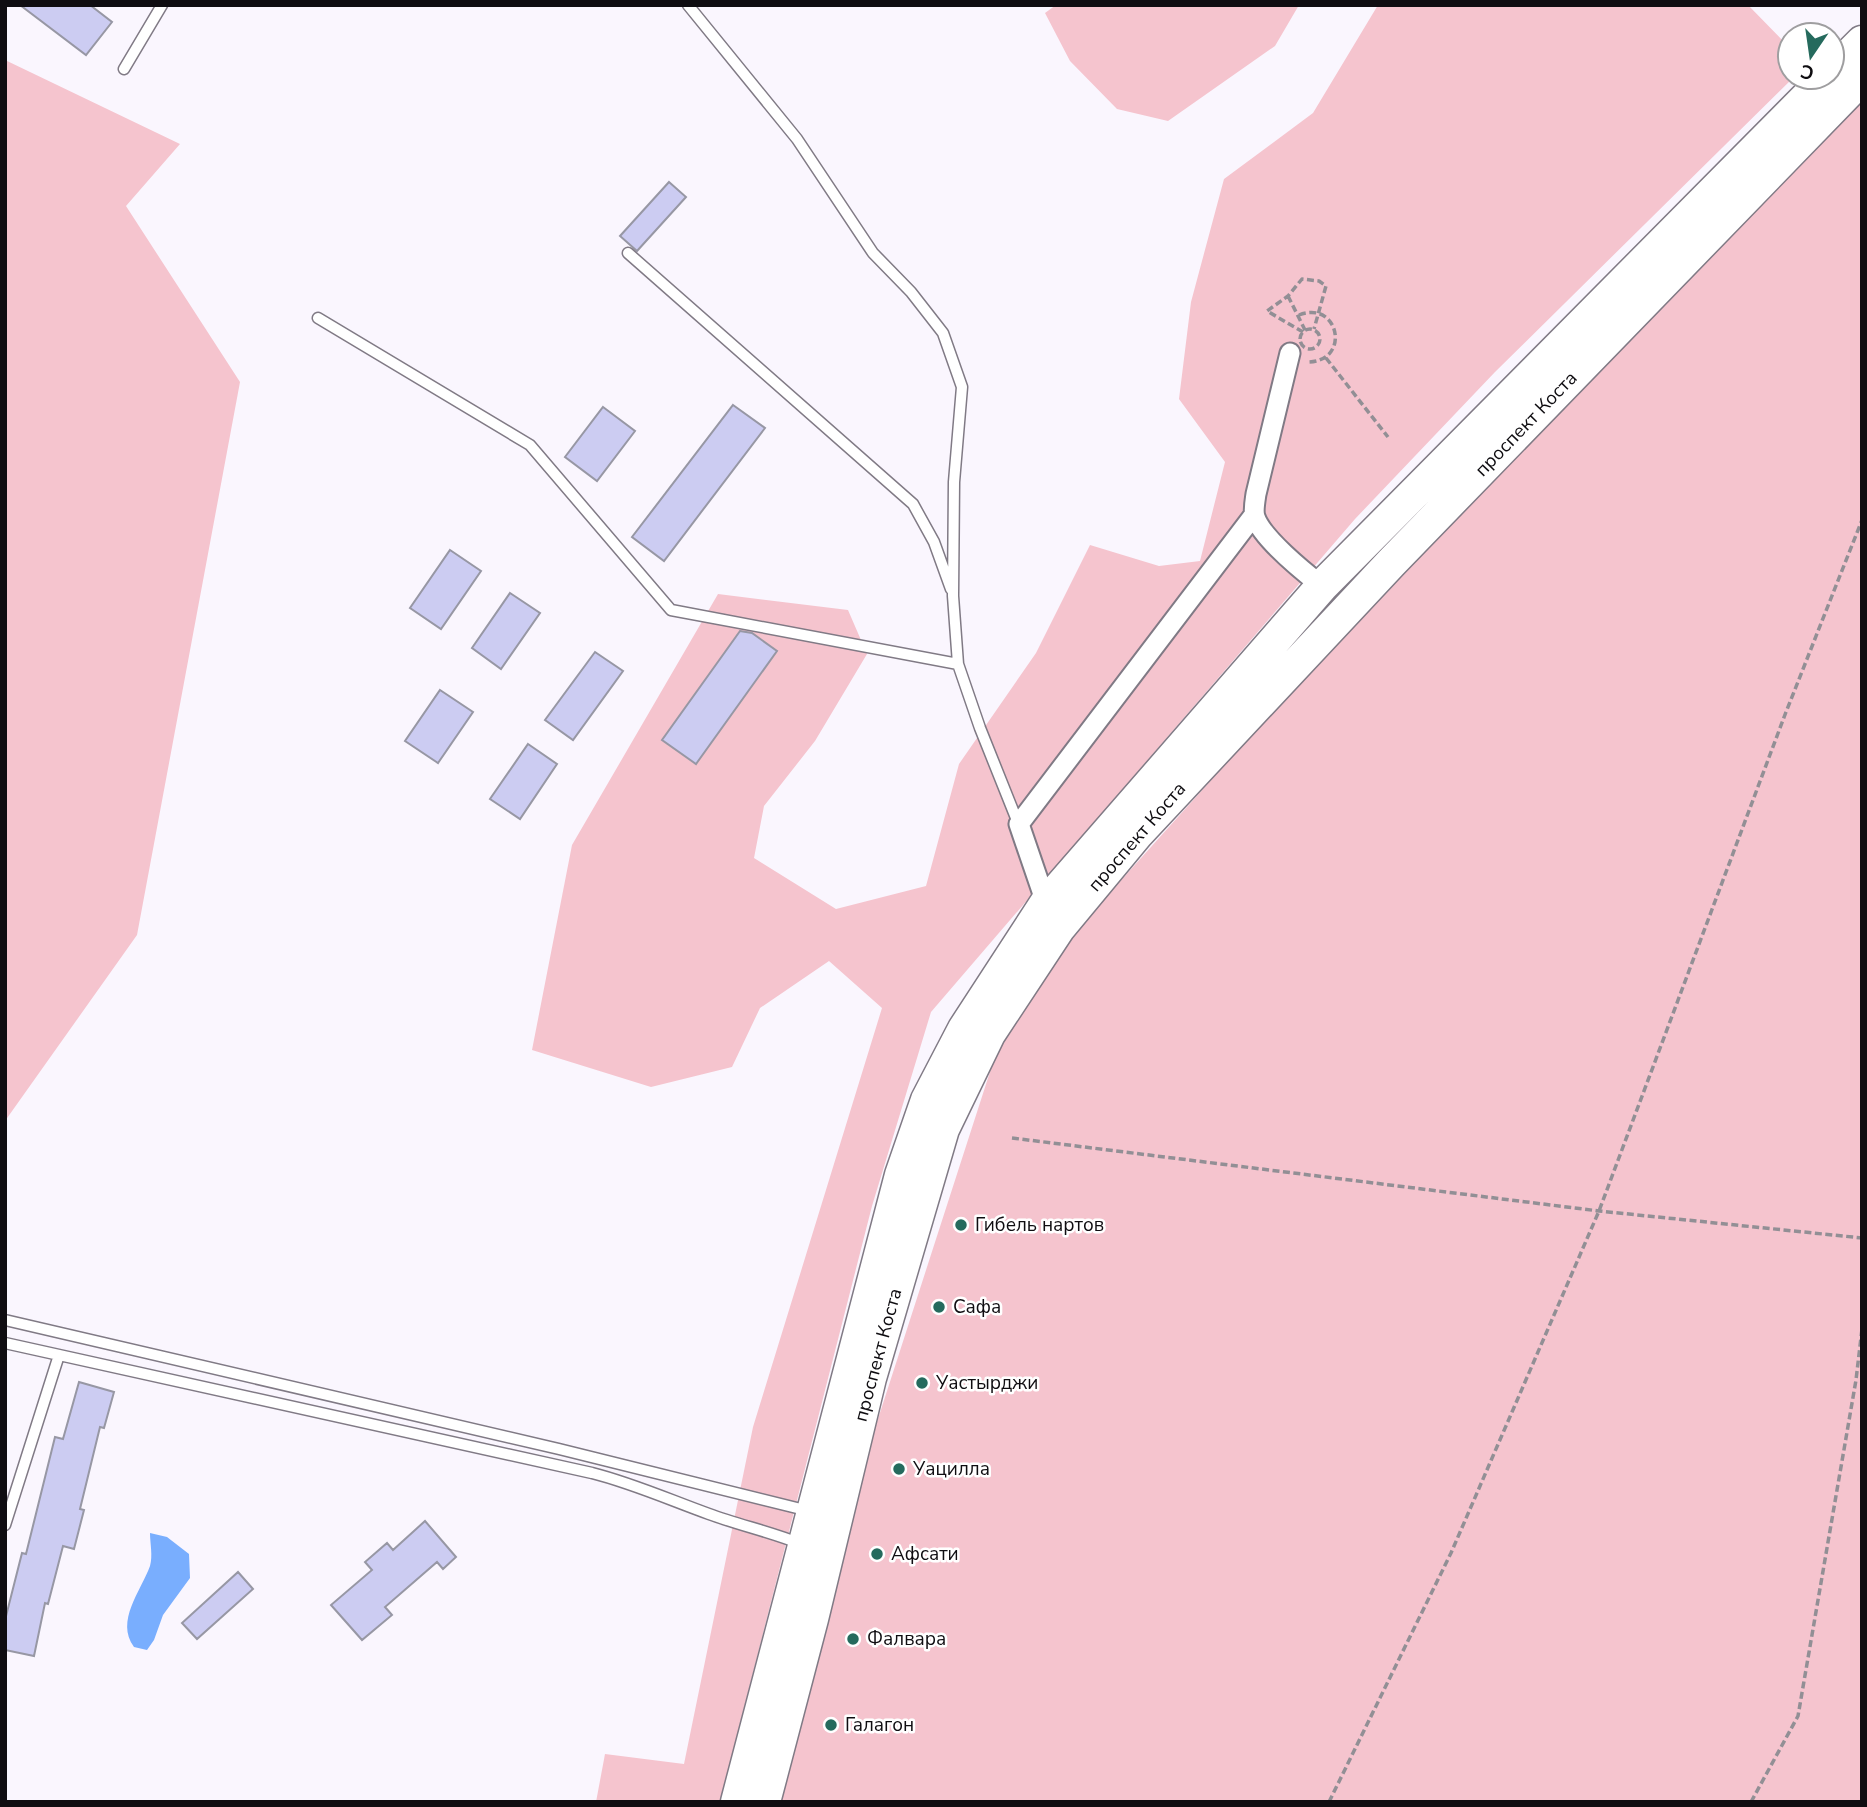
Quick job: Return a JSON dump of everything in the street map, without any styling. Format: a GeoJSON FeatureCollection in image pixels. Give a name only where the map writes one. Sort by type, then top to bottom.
{"type":"FeatureCollection","features":[{"type":"Feature","properties":{"kind":"main road"},"geometry":{"type":"LineString","coordinates":[[1846,58],[1862,43]]}},
{"type":"Feature","properties":{"kind":"main road","name":"проспект Коста"},"geometry":{"type":"LineString","coordinates":[[764,1802],[812,1619],[870,1378],[943,1129],[989,1034],[1059,928],[1137,834],[1391,563],[1862,78]]}},
{"type":"Feature","properties":{"kind":"main road","name":"проспект Коста"},"geometry":{"type":"LineString","coordinates":[[737,1802],[901,1175],[928,1100],[964,1029],[1045,903],[1322,586],[1813,91]]}},
{"type":"Feature","properties":{"kind":"street"},"geometry":{"type":"LineString","coordinates":[[1045,903],[1019,824],[1254,516],[1256,494],[1290,353]]}},
{"type":"Feature","properties":{"kind":"street"},"geometry":{"type":"LineString","coordinates":[[1254,516],[1265,532],[1300,569],[1322,586]]}},
{"type":"Feature","properties":{"kind":"lane"},"geometry":{"type":"LineString","coordinates":[[124,69],[162,5]]}},
{"type":"Feature","properties":{"kind":"lane"},"geometry":{"type":"LineString","coordinates":[[688,5],[797,139],[873,253],[911,292],[943,333],[962,387],[954,482],[953,596],[958,664],[980,728],[1019,824]]}},
{"type":"Feature","properties":{"kind":"lane"},"geometry":{"type":"LineString","coordinates":[[628,253],[913,504],[934,542],[953,596]]}},
{"type":"Feature","properties":{"kind":"lane"},"geometry":{"type":"LineString","coordinates":[[318,318],[530,445],[671,610],[958,664]]}},
{"type":"Feature","properties":{"kind":"lane"},"geometry":{"type":"LineString","coordinates":[[5,1320],[559,1449],[813,1512]]}},
{"type":"Feature","properties":{"kind":"lane"},"geometry":{"type":"LineString","coordinates":[[5,1343],[606,1476],[712,1516],[776,1534],[804,1546]]}},
{"type":"Feature","properties":{"kind":"lane"},"geometry":{"type":"LineString","coordinates":[[5,1525],[59,1355]]}},
{"type":"Feature","properties":{"kind":"path"},"geometry":{"type":"LineString","coordinates":[[1302,279],[1319,281],[1326,286],[1314,329],[1304,331],[1267,311],[1288,296],[1302,279]]}},
{"type":"Feature","properties":{"kind":"path"},"geometry":{"type":"LineString","coordinates":[[1288,296],[1299,315],[1304,331],[1300,338],[1302,345],[1313,349],[1319,345],[1321,339],[1314,329]]}},
{"type":"Feature","properties":{"kind":"path"},"geometry":{"type":"LineString","coordinates":[[1290,323],[1286,332],[1286,343],[1290,353],[1300,361],[1307,362],[1326,358],[1336,342],[1336,332],[1328,318],[1319,313],[1307,312],[1299,315]]}},
{"type":"Feature","properties":{"kind":"path"},"geometry":{"type":"LineString","coordinates":[[1326,358],[1388,437]]}},
{"type":"Feature","properties":{"kind":"path"},"geometry":{"type":"LineString","coordinates":[[1329,1802],[1451,1553],[1599,1211],[1862,520]]}},
{"type":"Feature","properties":{"kind":"path"},"geometry":{"type":"LineString","coordinates":[[1012,1138],[1599,1211],[1862,1238]]}},
{"type":"Feature","properties":{"kind":"path"},"geometry":{"type":"LineString","coordinates":[[1751,1802],[1798,1716],[1856,1380],[1862,1329]]}},
{"type":"Feature","properties":{"kind":"shaded area"},"geometry":{"type":"Polygon","coordinates":[[[1056,5],[1299,5],[1275,46],[1168,121],[1117,109],[1070,61],[1045,13],[1056,5]]]}},
{"type":"Feature","properties":{"kind":"shaded area"},"geometry":{"type":"Polygon","coordinates":[[[1378,5],[1748,5],[1776,34],[1776,91],[1780,91],[1495,372],[1355,519],[931,1012],[872,1206],[720,1802],[596,1802],[605,1754],[684,1764],[753,1427],[882,1008],[829,961],[760,1008],[732,1067],[651,1087],[532,1050],[572,845],[718,594],[848,610],[867,654],[815,741],[764,806],[754,858],[836,909],[926,886],[959,764],[1036,653],[1090,545],[1159,566],[1200,561],[1225,462],[1179,399],[1191,302],[1224,179],[1313,113],[1378,5]]]}},
{"type":"Feature","properties":{"kind":"shaded area"},"geometry":{"type":"Polygon","coordinates":[[[5,60],[180,144],[126,206],[240,382],[137,935],[5,1121],[5,60]]]}},
{"type":"Feature","properties":{"kind":"shaded area"},"geometry":{"type":"Polygon","coordinates":[[[1862,96],[1862,1802],[772,1802],[857,1484],[998,1047],[1070,937],[1383,589],[1862,96]]]}},
{"type":"Feature","properties":{"kind":"water"},"geometry":{"type":"Polygon","coordinates":[[[150,1533],[167,1537],[189,1554],[190,1578],[163,1615],[154,1640],[147,1650],[134,1647],[127,1627],[131,1606],[150,1566],[150,1533]]]}},
{"type":"Feature","properties":{"kind":"building"},"geometry":{"type":"Polygon","coordinates":[[[20,5],[90,5],[112,22],[86,55],[20,5]]]}},
{"type":"Feature","properties":{"kind":"building"},"geometry":{"type":"Polygon","coordinates":[[[669,182],[686,197],[637,251],[620,236],[669,182]]]}},
{"type":"Feature","properties":{"kind":"building"},"geometry":{"type":"Polygon","coordinates":[[[733,405],[765,428],[664,561],[632,537],[733,405]]]}},
{"type":"Feature","properties":{"kind":"building"},"geometry":{"type":"Polygon","coordinates":[[[603,407],[635,431],[597,481],[565,457],[603,407]]]}},
{"type":"Feature","properties":{"kind":"building"},"geometry":{"type":"Polygon","coordinates":[[[450,550],[481,571],[441,629],[410,608],[450,550]]]}},
{"type":"Feature","properties":{"kind":"building"},"geometry":{"type":"Polygon","coordinates":[[[510,593],[540,613],[501,669],[472,648],[510,593]]]}},
{"type":"Feature","properties":{"kind":"building"},"geometry":{"type":"Polygon","coordinates":[[[740,631],[752,633],[777,651],[696,764],[662,740],[740,631]]]}},
{"type":"Feature","properties":{"kind":"building"},"geometry":{"type":"Polygon","coordinates":[[[595,652],[623,671],[573,740],[545,720],[595,652]]]}},
{"type":"Feature","properties":{"kind":"building"},"geometry":{"type":"Polygon","coordinates":[[[440,690],[473,712],[438,763],[405,741],[440,690]]]}},
{"type":"Feature","properties":{"kind":"building"},"geometry":{"type":"Polygon","coordinates":[[[528,744],[557,764],[520,819],[490,799],[528,744]]]}},
{"type":"Feature","properties":{"kind":"building"},"geometry":{"type":"Polygon","coordinates":[[[79,1382],[114,1392],[104,1428],[100,1427],[80,1509],[84,1510],[74,1549],[63,1546],[48,1604],[45,1603],[34,1656],[5,1650],[5,1620],[22,1553],[26,1554],[55,1437],[63,1439],[79,1382]]]}},
{"type":"Feature","properties":{"kind":"building"},"geometry":{"type":"Polygon","coordinates":[[[425,1521],[456,1557],[443,1569],[437,1562],[385,1607],[392,1615],[362,1640],[331,1605],[372,1570],[365,1562],[387,1543],[393,1550],[425,1521]]]}},
{"type":"Feature","properties":{"kind":"building"},"geometry":{"type":"Polygon","coordinates":[[[238,1572],[253,1589],[197,1639],[182,1623],[238,1572]]]}},
{"type":"Feature","properties":{"kind":"place","name":"Гибель нартов"},"geometry":{"type":"Point","coordinates":[961,1225]}},
{"type":"Feature","properties":{"kind":"place","name":"Сафа"},"geometry":{"type":"Point","coordinates":[939,1307]}},
{"type":"Feature","properties":{"kind":"place","name":"Уастырджи"},"geometry":{"type":"Point","coordinates":[922,1383]}},
{"type":"Feature","properties":{"kind":"place","name":"Уацилла"},"geometry":{"type":"Point","coordinates":[899,1469]}},
{"type":"Feature","properties":{"kind":"place","name":"Афсати"},"geometry":{"type":"Point","coordinates":[877,1554]}},
{"type":"Feature","properties":{"kind":"place","name":"Фалвара"},"geometry":{"type":"Point","coordinates":[853,1639]}},
{"type":"Feature","properties":{"kind":"place","name":"Галагон"},"geometry":{"type":"Point","coordinates":[831,1725]}}]}
